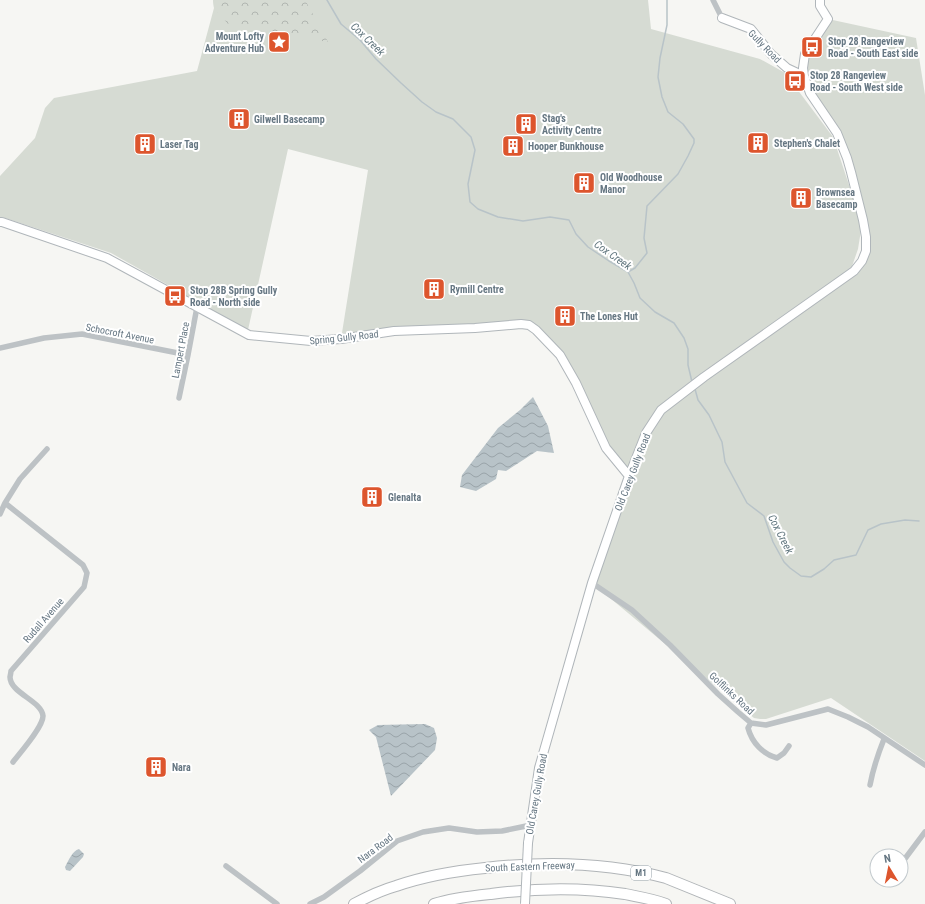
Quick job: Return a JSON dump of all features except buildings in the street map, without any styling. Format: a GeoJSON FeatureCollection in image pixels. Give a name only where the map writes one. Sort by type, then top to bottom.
{"type":"FeatureCollection","features":[{"type":"Feature","properties":{"kind":"highway","name":"South Eastern Freeway"},"geometry":{"type":"LineString","coordinates":[[354,904],[394,886],[455,871],[511,865],[564,863],[608,867],[666,878],[730,904]]}},
{"type":"Feature","properties":{"kind":"highway"},"geometry":{"type":"LineString","coordinates":[[434,904],[444,900],[506,892],[544,889],[578,889],[637,896],[666,904]]}},
{"type":"Feature","properties":{"kind":"main road"},"geometry":{"type":"LineString","coordinates":[[804,76],[803,68],[805,54],[828,19],[820,6],[820,0]]}},
{"type":"Feature","properties":{"kind":"main road","name":"Gully Road"},"geometry":{"type":"LineString","coordinates":[[722,18],[751,29],[771,54],[787,68],[804,76]]}},
{"type":"Feature","properties":{"kind":"main road","name":"Old Carey Gully Road"},"geometry":{"type":"LineString","coordinates":[[525,904],[528,843],[539,768],[592,583],[629,476],[646,433],[661,410],[693,385],[854,271],[862,261],[866,251],[866,237],[863,220],[847,158],[837,132],[810,93],[804,76]]}},
{"type":"Feature","properties":{"kind":"main road","name":"Spring Gully Road"},"geometry":{"type":"LineString","coordinates":[[0,222],[107,258],[249,335],[311,341],[340,339],[394,331],[475,328],[521,324],[530,325],[560,355],[576,383],[606,448],[629,476]]}},
{"type":"Feature","properties":{"kind":"street","name":"Gully Road"},"geometry":{"type":"LineString","coordinates":[[713,0],[722,18]]}},
{"type":"Feature","properties":{"kind":"street","name":"Lampert Place"},"geometry":{"type":"LineString","coordinates":[[179,398],[198,307]]}},
{"type":"Feature","properties":{"kind":"street","name":"Schocroft Avenue"},"geometry":{"type":"LineString","coordinates":[[0,348],[44,338],[82,334],[188,355]]}},
{"type":"Feature","properties":{"kind":"street"},"geometry":{"type":"LineString","coordinates":[[0,514],[20,479],[47,449]]}},
{"type":"Feature","properties":{"kind":"street","name":"Rudall Avenue"},"geometry":{"type":"LineString","coordinates":[[5,503],[82,565],[87,573],[84,587],[11,671],[10,677],[12,685],[41,709],[43,716],[38,729],[13,762]]}},
{"type":"Feature","properties":{"kind":"street","name":"Golflinks Road"},"geometry":{"type":"LineString","coordinates":[[592,583],[632,610],[670,645],[718,694],[751,723],[766,725],[828,709],[868,727],[925,765]]}},
{"type":"Feature","properties":{"kind":"street"},"geometry":{"type":"LineString","coordinates":[[751,723],[748,728],[757,747],[769,755],[777,758],[784,753],[789,746]]}},
{"type":"Feature","properties":{"kind":"street"},"geometry":{"type":"LineString","coordinates":[[870,785],[872,772],[884,739]]}},
{"type":"Feature","properties":{"kind":"street","name":"Nara Road"},"geometry":{"type":"LineString","coordinates":[[310,904],[324,897],[360,871],[397,841],[423,832],[449,828],[477,832],[502,831],[531,825]]}},
{"type":"Feature","properties":{"kind":"street"},"geometry":{"type":"LineString","coordinates":[[909,853],[925,832]]}},
{"type":"Feature","properties":{"kind":"street"},"geometry":{"type":"LineString","coordinates":[[226,866],[277,904]]}},
{"type":"Feature","properties":{"kind":"green space"},"geometry":{"type":"Polygon","coordinates":[[[213,0],[648,0],[651,29],[760,59],[796,79],[797,89],[833,137],[862,224],[858,249],[850,272],[755,340],[854,271],[862,261],[866,251],[866,237],[863,220],[847,158],[837,133],[810,93],[803,68],[805,54],[828,19],[916,38],[925,95],[925,761],[831,698],[766,719],[754,718],[592,583],[629,476],[606,448],[576,383],[560,355],[536,330],[529,325],[521,324],[475,328],[394,331],[341,339],[368,170],[288,149],[248,330],[111,253],[0,217],[0,176],[35,138],[45,108],[54,98],[197,71],[214,8],[213,0]]]}},
{"type":"Feature","properties":{"kind":"green space"},"geometry":{"type":"Polygon","coordinates":[[[213,0],[305,0],[328,42],[228,24],[214,8],[213,0]]]}},
{"type":"Feature","properties":{"kind":"water"},"geometry":{"type":"Polygon","coordinates":[[[533,397],[548,426],[554,453],[537,451],[506,471],[498,470],[496,479],[476,491],[460,487],[462,475],[498,428],[533,397]]]}},
{"type":"Feature","properties":{"kind":"water"},"geometry":{"type":"Polygon","coordinates":[[[425,724],[434,728],[437,738],[435,750],[391,796],[376,737],[369,730],[378,725],[425,724]]]}},
{"type":"Feature","properties":{"kind":"water"},"geometry":{"type":"Polygon","coordinates":[[[79,849],[84,854],[83,857],[70,871],[66,870],[65,867],[71,856],[79,849]]]}},
{"type":"Feature","properties":{"kind":"waterway","name":"Cox Creek"},"geometry":{"type":"LineString","coordinates":[[327,0],[341,24],[360,40],[376,59],[401,83],[422,102],[436,112],[453,119],[471,137],[475,150],[468,184],[470,202],[478,209],[498,217],[523,221],[550,217],[569,220],[576,234],[588,247],[628,272],[640,298],[655,312],[674,323],[684,338],[688,349],[688,365],[692,382]]}},
{"type":"Feature","properties":{"kind":"waterway"},"geometry":{"type":"LineString","coordinates":[[628,272],[635,268],[647,253],[644,238],[647,206],[678,174],[694,143],[694,139],[683,124],[668,112],[662,97],[658,77],[660,58],[667,25],[667,0]]}},
{"type":"Feature","properties":{"kind":"waterway","name":"Cox Creek"},"geometry":{"type":"LineString","coordinates":[[695,389],[698,400],[709,415],[722,442],[725,462],[747,503],[764,516],[773,542],[784,562],[801,576],[811,577],[824,569],[834,560],[856,555],[868,530],[881,524],[905,520],[919,521]]}},
{"type":"Feature","properties":{"kind":"place","name":"Mount Lofty Adventure Hub"},"geometry":{"type":"Point","coordinates":[279,42]}},
{"type":"Feature","properties":{"kind":"place","name":"Stop 28 Rangeview Road - South East side"},"geometry":{"type":"Point","coordinates":[812,47]}},
{"type":"Feature","properties":{"kind":"place","name":"Stop 28 Rangeview Road - South West side"},"geometry":{"type":"Point","coordinates":[795,81]}},
{"type":"Feature","properties":{"kind":"place","name":"Gilwell Basecamp"},"geometry":{"type":"Point","coordinates":[239,119]}},
{"type":"Feature","properties":{"kind":"place","name":"Stag's Activity Centre"},"geometry":{"type":"Point","coordinates":[526,124]}},
{"type":"Feature","properties":{"kind":"place","name":"Stephen's Chalet"},"geometry":{"type":"Point","coordinates":[758,143]}},
{"type":"Feature","properties":{"kind":"place","name":"Laser Tag"},"geometry":{"type":"Point","coordinates":[145,144]}},
{"type":"Feature","properties":{"kind":"place","name":"Hooper Bunkhouse"},"geometry":{"type":"Point","coordinates":[513,146]}},
{"type":"Feature","properties":{"kind":"place","name":"Old Woodhouse Manor"},"geometry":{"type":"Point","coordinates":[584,183]}},
{"type":"Feature","properties":{"kind":"place","name":"Brownsea Basecamp"},"geometry":{"type":"Point","coordinates":[801,198]}},
{"type":"Feature","properties":{"kind":"place","name":"Rymill Centre"},"geometry":{"type":"Point","coordinates":[434,289]}},
{"type":"Feature","properties":{"kind":"place","name":"Stop 28B Spring Gully Road - North side"},"geometry":{"type":"Point","coordinates":[175,296]}},
{"type":"Feature","properties":{"kind":"place","name":"The Lones Hut"},"geometry":{"type":"Point","coordinates":[565,316]}},
{"type":"Feature","properties":{"kind":"place","name":"Glenalta"},"geometry":{"type":"Point","coordinates":[372,497]}},
{"type":"Feature","properties":{"kind":"place","name":"Nara"},"geometry":{"type":"Point","coordinates":[156,767]}}]}
